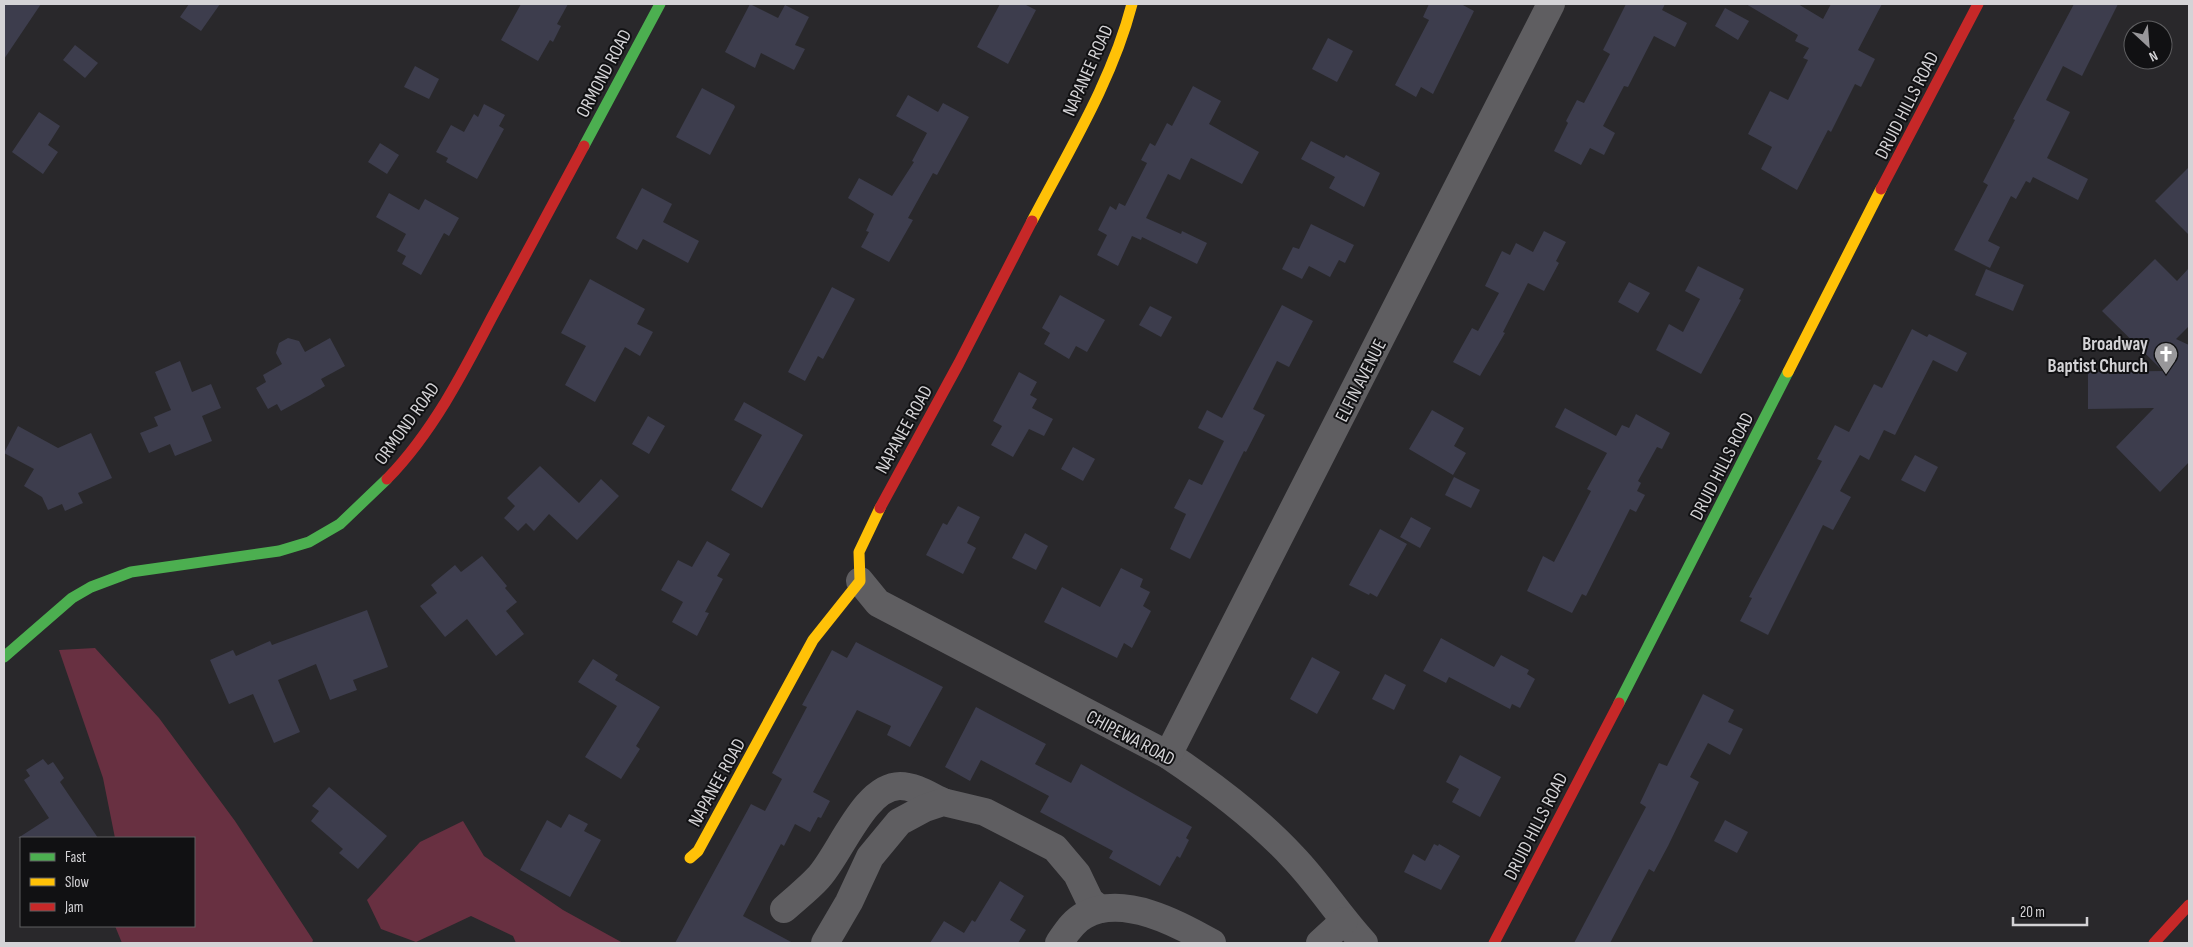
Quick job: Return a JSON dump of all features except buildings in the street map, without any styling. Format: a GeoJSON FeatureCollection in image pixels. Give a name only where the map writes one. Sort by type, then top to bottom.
{"type":"FeatureCollection","features":[{"type":"Feature","properties":{"kind":"street","name":"ORMOND ROAD"},"geometry":{"type":"LineString","coordinates":[[4,657],[72,598],[111,578],[131,572],[279,551],[309,542],[325,534],[360,507],[402,464],[442,407],[482,338],[660,4]]}},
{"type":"Feature","properties":{"kind":"street","name":"NAPANEE ROAD"},"geometry":{"type":"LineString","coordinates":[[690,858],[698,851],[813,640],[860,581],[859,552],[866,534],[959,363],[1109,72],[1123,39],[1132,4]]}},
{"type":"Feature","properties":{"kind":"street","name":"ELFIN AVENUE"},"geometry":{"type":"LineString","coordinates":[[1168,756],[1552,4]]}},
{"type":"Feature","properties":{"kind":"street","name":"DRUID HILLS ROAD"},"geometry":{"type":"LineString","coordinates":[[1494,943],[1678,591],[1848,253],[1978,4]]}},
{"type":"Feature","properties":{"kind":"street","name":"CHIPEWA ROAD"},"geometry":{"type":"LineString","coordinates":[[860,581],[878,603],[1168,756],[1211,783],[1245,811],[1294,857],[1344,922],[1364,943]]}},
{"type":"Feature","properties":{"kind":"street"},"geometry":{"type":"LineString","coordinates":[[784,909],[819,877],[862,810],[884,792],[898,786],[913,788],[943,802],[985,812],[1056,848],[1077,874],[1090,901],[1100,909]]}},
{"type":"Feature","properties":{"kind":"street"},"geometry":{"type":"LineString","coordinates":[[825,943],[849,902],[870,857],[899,822],[925,808],[943,802]]}},
{"type":"Feature","properties":{"kind":"street"},"geometry":{"type":"LineString","coordinates":[[2154,943],[2189,905]]}},
{"type":"Feature","properties":{"kind":"street"},"geometry":{"type":"LineString","coordinates":[[1059,943],[1072,925],[1084,916],[1100,909],[1124,908],[1181,925],[1212,943]]}},
{"type":"Feature","properties":{"kind":"street"},"geometry":{"type":"LineString","coordinates":[[1320,943],[1344,922]]}},
{"type":"Feature","properties":{"kind":"shaded area"},"geometry":{"type":"Polygon","coordinates":[[[95,648],[159,718],[235,821],[313,940],[312,943],[122,943],[115,927],[195,927],[195,837],[115,837],[103,778],[59,650],[95,648]]]}},
{"type":"Feature","properties":{"kind":"shaded area"},"geometry":{"type":"Polygon","coordinates":[[[463,821],[484,856],[563,910],[623,943],[516,943],[513,936],[471,916],[416,942],[381,929],[367,900],[420,842],[463,821]]]}},
{"type":"Feature","properties":{"kind":"traffic: fast"},"geometry":{"type":"LineString","coordinates":[[584,146],[660,4]]}},
{"type":"Feature","properties":{"kind":"traffic: fast"},"geometry":{"type":"LineString","coordinates":[[1619,703],[1788,372]]}},
{"type":"Feature","properties":{"kind":"traffic: fast"},"geometry":{"type":"LineString","coordinates":[[4,657],[72,598],[91,587],[131,572],[279,551],[309,542],[340,524],[387,479]]}},
{"type":"Feature","properties":{"kind":"traffic: slow"},"geometry":{"type":"LineString","coordinates":[[1032,221],[1101,88],[1123,33],[1132,4]]}},
{"type":"Feature","properties":{"kind":"traffic: slow"},"geometry":{"type":"LineString","coordinates":[[1788,372],[1881,189]]}},
{"type":"Feature","properties":{"kind":"traffic: slow"},"geometry":{"type":"LineString","coordinates":[[690,858],[698,851],[813,640],[860,581],[859,552],[880,508]]}},
{"type":"Feature","properties":{"kind":"traffic: jam"},"geometry":{"type":"LineString","coordinates":[[1881,189],[1978,4]]}},
{"type":"Feature","properties":{"kind":"traffic: jam"},"geometry":{"type":"LineString","coordinates":[[387,479],[418,442],[446,402],[584,146]]}},
{"type":"Feature","properties":{"kind":"traffic: jam"},"geometry":{"type":"LineString","coordinates":[[880,508],[959,363],[1032,221]]}},
{"type":"Feature","properties":{"kind":"traffic: jam"},"geometry":{"type":"LineString","coordinates":[[1494,943],[1619,703]]}},
{"type":"Feature","properties":{"kind":"traffic: jam"},"geometry":{"type":"LineString","coordinates":[[2154,943],[2189,905]]}},
{"type":"Feature","properties":{"kind":"place","name":"Broadway Baptist Church"},"geometry":{"type":"Point","coordinates":[2166,375]}}]}
